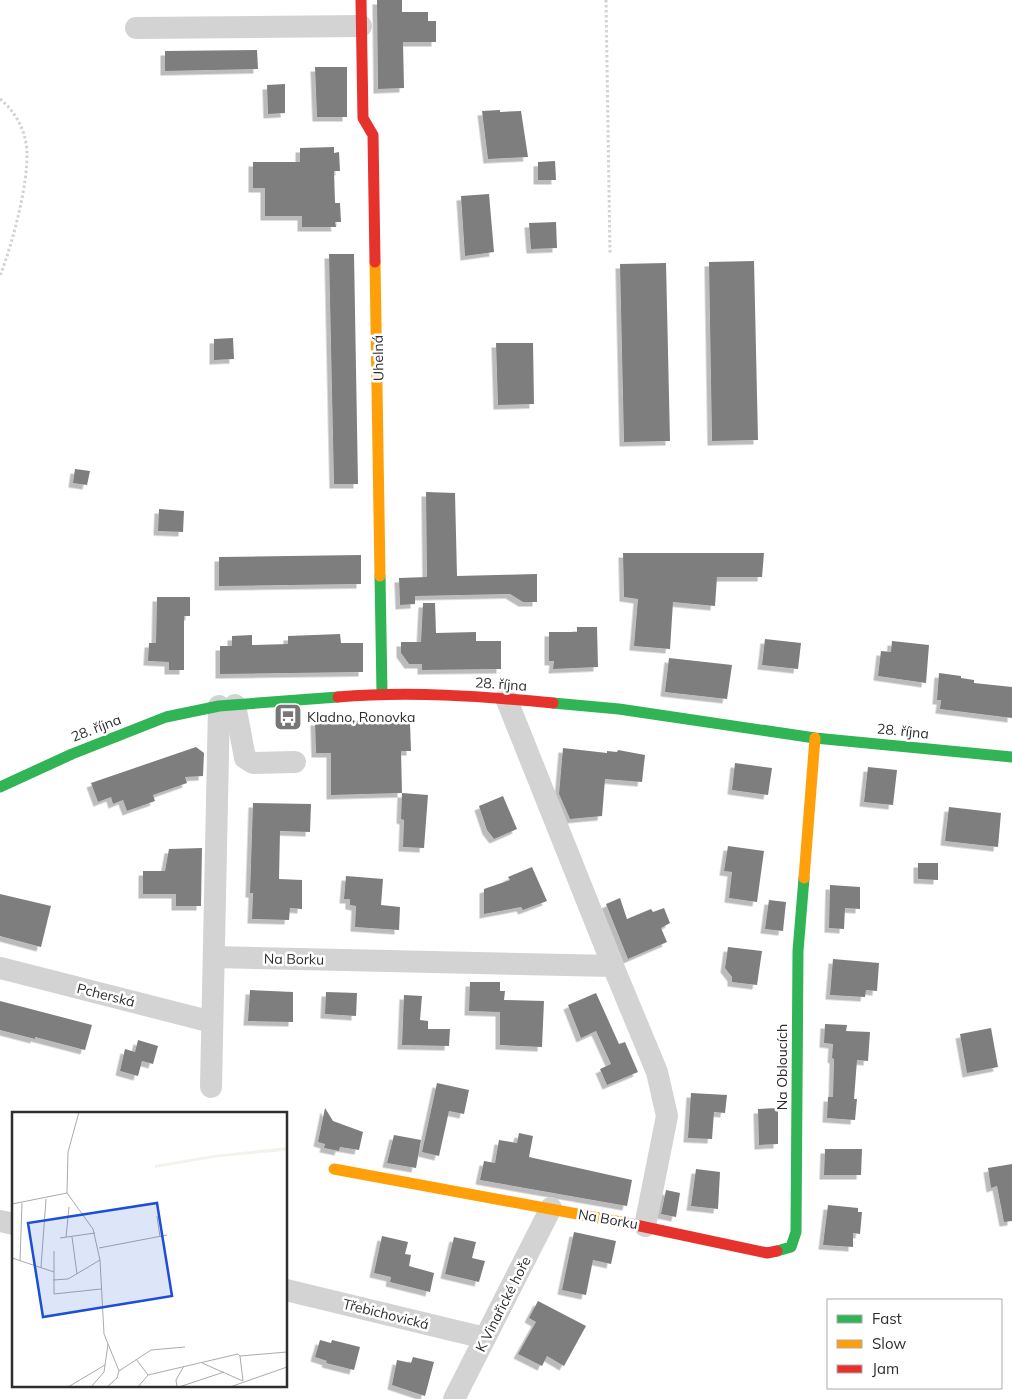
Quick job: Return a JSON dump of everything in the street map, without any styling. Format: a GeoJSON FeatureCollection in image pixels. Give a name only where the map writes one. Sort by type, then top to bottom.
{"type":"FeatureCollection","features":[{"type":"Feature","properties":{"kind":"street","name":"Uhelná"},"geometry":{"type":"LineString","coordinates":[[361,0],[363,118],[373,135],[382,693]]}},
{"type":"Feature","properties":{"kind":"street"},"geometry":{"type":"LineString","coordinates":[[136,28],[361,26]]}},
{"type":"Feature","properties":{"kind":"street","name":"28. října"},"geometry":{"type":"LineString","coordinates":[[0,787],[72,754],[166,717],[227,705],[382,693],[506,698],[619,709],[815,738],[1012,757]]}},
{"type":"Feature","properties":{"kind":"street","name":"Na Borku"},"geometry":{"type":"LineString","coordinates":[[334,1169],[645,1226],[667,1116],[658,1072],[613,966],[506,698]]}},
{"type":"Feature","properties":{"kind":"street"},"geometry":{"type":"LineString","coordinates":[[227,705],[245,758],[253,763],[295,762]]}},
{"type":"Feature","properties":{"kind":"street"},"geometry":{"type":"LineString","coordinates":[[211,1087],[214,957],[227,705]]}},
{"type":"Feature","properties":{"kind":"street","name":"Na Obloucích"},"geometry":{"type":"LineString","coordinates":[[645,1226],[767,1252],[780,1251],[791,1246],[796,1232],[798,951],[815,738]]}},
{"type":"Feature","properties":{"kind":"street","name":"Na Borku"},"geometry":{"type":"LineString","coordinates":[[214,957],[613,966]]}},
{"type":"Feature","properties":{"kind":"street","name":"Pcherská"},"geometry":{"type":"LineString","coordinates":[[0,968],[212,1022]]}},
{"type":"Feature","properties":{"kind":"street","name":"K Vinařické hoře"},"geometry":{"type":"LineString","coordinates":[[454,1399],[551,1208]]}},
{"type":"Feature","properties":{"kind":"street","name":"Třebichovická"},"geometry":{"type":"LineString","coordinates":[[288,1290],[485,1338]]}},
{"type":"Feature","properties":{"kind":"path"},"geometry":{"type":"LineString","coordinates":[[606,0],[610,254]]}},
{"type":"Feature","properties":{"kind":"path"},"geometry":{"type":"LineString","coordinates":[[0,99],[18,119],[24,134],[27,153],[18,211],[0,276]]}},
{"type":"Feature","properties":{"kind":"building"},"geometry":{"type":"Polygon","coordinates":[[[377,0],[402,0],[402,12],[428,12],[428,21],[436,21],[436,42],[403,42],[404,88],[378,89],[377,0]]]}},
{"type":"Feature","properties":{"kind":"building"},"geometry":{"type":"Polygon","coordinates":[[[257,50],[258,69],[165,71],[165,51],[257,50]]]}},
{"type":"Feature","properties":{"kind":"building"},"geometry":{"type":"Polygon","coordinates":[[[315,67],[347,67],[347,117],[317,117],[315,67]]]}},
{"type":"Feature","properties":{"kind":"building"},"geometry":{"type":"Polygon","coordinates":[[[285,84],[285,113],[268,114],[267,85],[285,84]]]}},
{"type":"Feature","properties":{"kind":"building"},"geometry":{"type":"Polygon","coordinates":[[[500,110],[500,112],[521,111],[528,157],[488,159],[482,111],[500,110]]]}},
{"type":"Feature","properties":{"kind":"building"},"geometry":{"type":"Polygon","coordinates":[[[334,147],[334,153],[339,152],[340,171],[334,171],[335,203],[340,203],[341,222],[335,222],[336,227],[302,227],[302,216],[265,216],[265,188],[253,188],[253,162],[300,162],[300,148],[334,147]]]}},
{"type":"Feature","properties":{"kind":"building"},"geometry":{"type":"Polygon","coordinates":[[[555,161],[556,180],[538,180],[538,162],[555,161]]]}},
{"type":"Feature","properties":{"kind":"building"},"geometry":{"type":"Polygon","coordinates":[[[489,194],[494,252],[465,256],[461,196],[489,194]]]}},
{"type":"Feature","properties":{"kind":"building"},"geometry":{"type":"Polygon","coordinates":[[[556,222],[557,248],[531,249],[529,223],[556,222]]]}},
{"type":"Feature","properties":{"kind":"building"},"geometry":{"type":"Polygon","coordinates":[[[329,254],[354,254],[358,484],[334,484],[329,254]]]}},
{"type":"Feature","properties":{"kind":"building"},"geometry":{"type":"Polygon","coordinates":[[[754,261],[758,440],[712,441],[709,262],[754,261]]]}},
{"type":"Feature","properties":{"kind":"building"},"geometry":{"type":"Polygon","coordinates":[[[666,263],[670,441],[624,442],[620,264],[666,263]]]}},
{"type":"Feature","properties":{"kind":"building"},"geometry":{"type":"Polygon","coordinates":[[[233,338],[234,359],[214,360],[214,339],[233,338]]]}},
{"type":"Feature","properties":{"kind":"building"},"geometry":{"type":"Polygon","coordinates":[[[496,343],[533,343],[534,404],[498,405],[496,343]]]}},
{"type":"Feature","properties":{"kind":"building"},"geometry":{"type":"Polygon","coordinates":[[[75,469],[90,471],[87,485],[73,483],[75,469]]]}},
{"type":"Feature","properties":{"kind":"building"},"geometry":{"type":"Polygon","coordinates":[[[426,492],[455,493],[457,576],[537,574],[537,602],[523,602],[510,594],[415,596],[415,604],[400,605],[399,578],[427,577],[426,492]]]}},
{"type":"Feature","properties":{"kind":"building"},"geometry":{"type":"Polygon","coordinates":[[[159,509],[184,511],[183,532],[158,531],[159,509]]]}},
{"type":"Feature","properties":{"kind":"building"},"geometry":{"type":"Polygon","coordinates":[[[623,553],[764,553],[762,577],[717,577],[715,606],[673,602],[670,649],[634,646],[638,599],[624,597],[623,553]]]}},
{"type":"Feature","properties":{"kind":"building"},"geometry":{"type":"Polygon","coordinates":[[[361,555],[361,584],[219,586],[219,557],[361,555]]]}},
{"type":"Feature","properties":{"kind":"building"},"geometry":{"type":"Polygon","coordinates":[[[157,597],[190,597],[190,616],[184,616],[184,670],[169,670],[169,662],[148,661],[149,643],[156,643],[157,597]]]}},
{"type":"Feature","properties":{"kind":"building"},"geometry":{"type":"Polygon","coordinates":[[[423,603],[435,603],[436,633],[476,632],[476,641],[501,641],[501,669],[422,670],[422,664],[409,664],[401,653],[401,642],[421,642],[423,603]]]}},
{"type":"Feature","properties":{"kind":"building"},"geometry":{"type":"Polygon","coordinates":[[[577,627],[597,627],[598,667],[553,669],[554,661],[549,661],[549,632],[577,632],[577,627]]]}},
{"type":"Feature","properties":{"kind":"building"},"geometry":{"type":"Polygon","coordinates":[[[340,634],[341,643],[363,643],[363,672],[220,674],[220,646],[232,646],[232,636],[252,635],[252,645],[288,644],[288,636],[340,634]]]}},
{"type":"Feature","properties":{"kind":"building"},"geometry":{"type":"Polygon","coordinates":[[[765,639],[801,643],[798,669],[762,665],[765,639]]]}},
{"type":"Feature","properties":{"kind":"building"},"geometry":{"type":"Polygon","coordinates":[[[892,641],[929,645],[926,683],[878,676],[881,651],[891,652],[892,641]]]}},
{"type":"Feature","properties":{"kind":"building"},"geometry":{"type":"Polygon","coordinates":[[[669,658],[732,665],[727,699],[665,692],[669,658]]]}},
{"type":"Feature","properties":{"kind":"building"},"geometry":{"type":"Polygon","coordinates":[[[939,673],[961,676],[961,678],[974,680],[974,683],[1012,687],[1012,718],[940,709],[941,700],[937,700],[939,673]]]}},
{"type":"Feature","properties":{"kind":"building"},"geometry":{"type":"Polygon","coordinates":[[[400,720],[400,723],[410,723],[411,751],[401,751],[402,793],[331,795],[331,753],[316,753],[315,721],[400,720]]]}},
{"type":"Feature","properties":{"kind":"building"},"geometry":{"type":"Polygon","coordinates":[[[196,747],[204,753],[203,776],[185,777],[187,783],[153,795],[155,801],[127,811],[123,800],[113,804],[111,797],[98,802],[91,783],[196,747]]]}},
{"type":"Feature","properties":{"kind":"building"},"geometry":{"type":"Polygon","coordinates":[[[563,748],[607,753],[607,751],[617,752],[618,750],[645,755],[642,782],[605,779],[602,816],[570,819],[559,794],[563,748]]]}},
{"type":"Feature","properties":{"kind":"building"},"geometry":{"type":"Polygon","coordinates":[[[735,763],[772,768],[768,795],[732,790],[735,763]]]}},
{"type":"Feature","properties":{"kind":"building"},"geometry":{"type":"Polygon","coordinates":[[[868,767],[897,770],[893,805],[864,802],[868,767]]]}},
{"type":"Feature","properties":{"kind":"building"},"geometry":{"type":"Polygon","coordinates":[[[402,793],[428,795],[424,848],[403,847],[402,793]]]}},
{"type":"Feature","properties":{"kind":"building"},"geometry":{"type":"Polygon","coordinates":[[[503,796],[517,829],[494,839],[487,830],[479,806],[503,796]]]}},
{"type":"Feature","properties":{"kind":"building"},"geometry":{"type":"Polygon","coordinates":[[[253,803],[311,804],[310,832],[280,831],[279,879],[302,880],[302,909],[290,908],[289,920],[252,919],[253,893],[250,893],[253,803]]]}},
{"type":"Feature","properties":{"kind":"building"},"geometry":{"type":"Polygon","coordinates":[[[949,807],[1001,813],[998,847],[945,841],[949,807]]]}},
{"type":"Feature","properties":{"kind":"building"},"geometry":{"type":"Polygon","coordinates":[[[728,846],[764,851],[757,902],[729,898],[732,872],[724,871],[728,846]]]}},
{"type":"Feature","properties":{"kind":"building"},"geometry":{"type":"Polygon","coordinates":[[[202,848],[201,906],[176,906],[176,894],[143,894],[143,871],[165,871],[169,849],[202,848]]]}},
{"type":"Feature","properties":{"kind":"building"},"geometry":{"type":"Polygon","coordinates":[[[918,863],[938,863],[938,880],[918,879],[918,863]]]}},
{"type":"Feature","properties":{"kind":"building"},"geometry":{"type":"Polygon","coordinates":[[[532,867],[547,901],[523,910],[521,907],[484,914],[484,889],[510,880],[508,877],[532,867]]]}},
{"type":"Feature","properties":{"kind":"building"},"geometry":{"type":"Polygon","coordinates":[[[346,876],[383,879],[381,905],[400,907],[399,930],[355,927],[356,906],[350,905],[350,899],[344,899],[346,876]]]}},
{"type":"Feature","properties":{"kind":"building"},"geometry":{"type":"Polygon","coordinates":[[[830,885],[860,887],[860,909],[845,908],[844,929],[829,928],[830,885]]]}},
{"type":"Feature","properties":{"kind":"building"},"geometry":{"type":"Polygon","coordinates":[[[0,894],[51,906],[41,947],[0,936],[0,894]]]}},
{"type":"Feature","properties":{"kind":"building"},"geometry":{"type":"Polygon","coordinates":[[[620,898],[627,919],[651,909],[653,912],[664,908],[670,923],[661,928],[667,942],[628,959],[606,904],[620,898]]]}},
{"type":"Feature","properties":{"kind":"building"},"geometry":{"type":"Polygon","coordinates":[[[769,900],[786,902],[783,931],[765,929],[769,900]]]}},
{"type":"Feature","properties":{"kind":"building"},"geometry":{"type":"Polygon","coordinates":[[[728,947],[762,951],[757,985],[732,982],[732,977],[725,968],[728,947]]]}},
{"type":"Feature","properties":{"kind":"building"},"geometry":{"type":"Polygon","coordinates":[[[833,959],[879,963],[877,991],[866,990],[865,997],[830,995],[833,959]]]}},
{"type":"Feature","properties":{"kind":"building"},"geometry":{"type":"Polygon","coordinates":[[[470,982],[500,982],[500,991],[505,991],[504,1000],[544,1001],[542,1047],[500,1045],[500,1012],[469,1011],[470,982]]]}},
{"type":"Feature","properties":{"kind":"building"},"geometry":{"type":"Polygon","coordinates":[[[250,990],[293,992],[293,1022],[248,1021],[250,990]]]}},
{"type":"Feature","properties":{"kind":"building"},"geometry":{"type":"Polygon","coordinates":[[[326,992],[357,993],[356,1016],[325,1014],[326,992]]]}},
{"type":"Feature","properties":{"kind":"building"},"geometry":{"type":"Polygon","coordinates":[[[596,993],[619,1044],[625,1042],[638,1072],[607,1085],[600,1069],[611,1064],[596,1031],[581,1038],[568,1005],[596,993]]]}},
{"type":"Feature","properties":{"kind":"building"},"geometry":{"type":"Polygon","coordinates":[[[404,995],[422,996],[420,1020],[428,1021],[428,1029],[450,1029],[449,1046],[402,1045],[404,995]]]}},
{"type":"Feature","properties":{"kind":"building"},"geometry":{"type":"Polygon","coordinates":[[[0,1001],[92,1025],[85,1050],[0,1030],[0,1001]]]}},
{"type":"Feature","properties":{"kind":"building"},"geometry":{"type":"Polygon","coordinates":[[[825,1024],[847,1025],[846,1031],[870,1032],[868,1061],[857,1060],[854,1099],[857,1099],[855,1120],[827,1118],[828,1097],[833,1097],[834,1059],[832,1058],[833,1044],[824,1043],[825,1024]]]}},
{"type":"Feature","properties":{"kind":"building"},"geometry":{"type":"Polygon","coordinates":[[[991,1028],[998,1067],[967,1073],[960,1034],[991,1028]]]}},
{"type":"Feature","properties":{"kind":"building"},"geometry":{"type":"Polygon","coordinates":[[[138,1040],[158,1046],[153,1064],[142,1061],[138,1076],[120,1071],[125,1049],[135,1052],[138,1040]]]}},
{"type":"Feature","properties":{"kind":"building"},"geometry":{"type":"Polygon","coordinates":[[[437,1083],[469,1090],[464,1114],[449,1111],[439,1156],[422,1152],[437,1083]]]}},
{"type":"Feature","properties":{"kind":"building"},"geometry":{"type":"Polygon","coordinates":[[[691,1093],[727,1095],[725,1113],[714,1112],[712,1139],[688,1138],[691,1093]]]}},
{"type":"Feature","properties":{"kind":"building"},"geometry":{"type":"Polygon","coordinates":[[[325,1108],[333,1121],[363,1132],[359,1150],[340,1147],[339,1151],[324,1148],[325,1144],[318,1142],[325,1108]]]}},
{"type":"Feature","properties":{"kind":"building"},"geometry":{"type":"Polygon","coordinates":[[[778,1108],[778,1144],[759,1145],[758,1109],[778,1108]]]}},
{"type":"Feature","properties":{"kind":"building"},"geometry":{"type":"Polygon","coordinates":[[[519,1133],[533,1136],[529,1157],[632,1180],[627,1206],[480,1180],[484,1161],[495,1163],[499,1140],[517,1143],[519,1133]]]}},
{"type":"Feature","properties":{"kind":"building"},"geometry":{"type":"Polygon","coordinates":[[[394,1135],[421,1140],[416,1168],[387,1163],[394,1135]]]}},
{"type":"Feature","properties":{"kind":"building"},"geometry":{"type":"Polygon","coordinates":[[[825,1149],[862,1149],[861,1175],[824,1175],[825,1149]]]}},
{"type":"Feature","properties":{"kind":"building"},"geometry":{"type":"Polygon","coordinates":[[[1012,1164],[1012,1221],[1004,1222],[997,1186],[991,1188],[988,1168],[1012,1164]]]}},
{"type":"Feature","properties":{"kind":"building"},"geometry":{"type":"Polygon","coordinates":[[[696,1169],[720,1172],[718,1209],[691,1206],[696,1169]]]}},
{"type":"Feature","properties":{"kind":"building"},"geometry":{"type":"Polygon","coordinates":[[[666,1190],[680,1193],[676,1217],[661,1214],[666,1190]]]}},
{"type":"Feature","properties":{"kind":"building"},"geometry":{"type":"Polygon","coordinates":[[[828,1205],[858,1208],[858,1212],[862,1212],[860,1234],[853,1233],[853,1247],[823,1245],[828,1205]]]}},
{"type":"Feature","properties":{"kind":"building"},"geometry":{"type":"Polygon","coordinates":[[[574,1232],[616,1241],[611,1264],[593,1260],[586,1295],[562,1290],[574,1232]]]}},
{"type":"Feature","properties":{"kind":"building"},"geometry":{"type":"Polygon","coordinates":[[[382,1236],[408,1242],[405,1254],[411,1255],[409,1266],[434,1273],[430,1292],[390,1282],[391,1277],[374,1273],[382,1236]]]}},
{"type":"Feature","properties":{"kind":"building"},"geometry":{"type":"Polygon","coordinates":[[[454,1237],[476,1242],[472,1258],[485,1261],[479,1282],[445,1274],[454,1237]]]}},
{"type":"Feature","properties":{"kind":"building"},"geometry":{"type":"Polygon","coordinates":[[[538,1301],[586,1326],[564,1366],[547,1356],[542,1366],[518,1354],[536,1322],[529,1318],[538,1301]]]}},
{"type":"Feature","properties":{"kind":"building"},"geometry":{"type":"Polygon","coordinates":[[[320,1340],[331,1343],[332,1340],[360,1347],[354,1370],[326,1363],[327,1361],[315,1357],[320,1340]]]}},
{"type":"Feature","properties":{"kind":"building"},"geometry":{"type":"Polygon","coordinates":[[[413,1357],[434,1362],[425,1396],[392,1385],[397,1360],[411,1363],[413,1357]]]}},
{"type":"Feature","properties":{"kind":"traffic: fast"},"geometry":{"type":"LineString","coordinates":[[380,576],[382,693]]}},
{"type":"Feature","properties":{"kind":"traffic: fast"},"geometry":{"type":"LineString","coordinates":[[0,787],[72,754],[166,717],[219,706],[338,697]]}},
{"type":"Feature","properties":{"kind":"traffic: fast"},"geometry":{"type":"LineString","coordinates":[[553,703],[619,709],[815,738],[1012,757]]}},
{"type":"Feature","properties":{"kind":"traffic: fast"},"geometry":{"type":"LineString","coordinates":[[777,1251],[791,1247],[796,1232],[798,951],[804,878]]}},
{"type":"Feature","properties":{"kind":"traffic: slow"},"geometry":{"type":"LineString","coordinates":[[375,262],[380,576]]}},
{"type":"Feature","properties":{"kind":"traffic: slow"},"geometry":{"type":"LineString","coordinates":[[804,878],[815,738]]}},
{"type":"Feature","properties":{"kind":"traffic: slow"},"geometry":{"type":"LineString","coordinates":[[334,1169],[626,1223]]}},
{"type":"Feature","properties":{"kind":"traffic: jam"},"geometry":{"type":"LineString","coordinates":[[361,0],[363,118],[373,135],[375,262]]}},
{"type":"Feature","properties":{"kind":"traffic: jam"},"geometry":{"type":"LineString","coordinates":[[338,697],[391,694],[445,695],[553,703]]}},
{"type":"Feature","properties":{"kind":"traffic: jam"},"geometry":{"type":"LineString","coordinates":[[626,1223],[767,1253],[777,1251]]}},
{"type":"Feature","properties":{"kind":"place","name":"Kladno, Ronovka"},"geometry":{"type":"Point","coordinates":[288,717]}}]}
